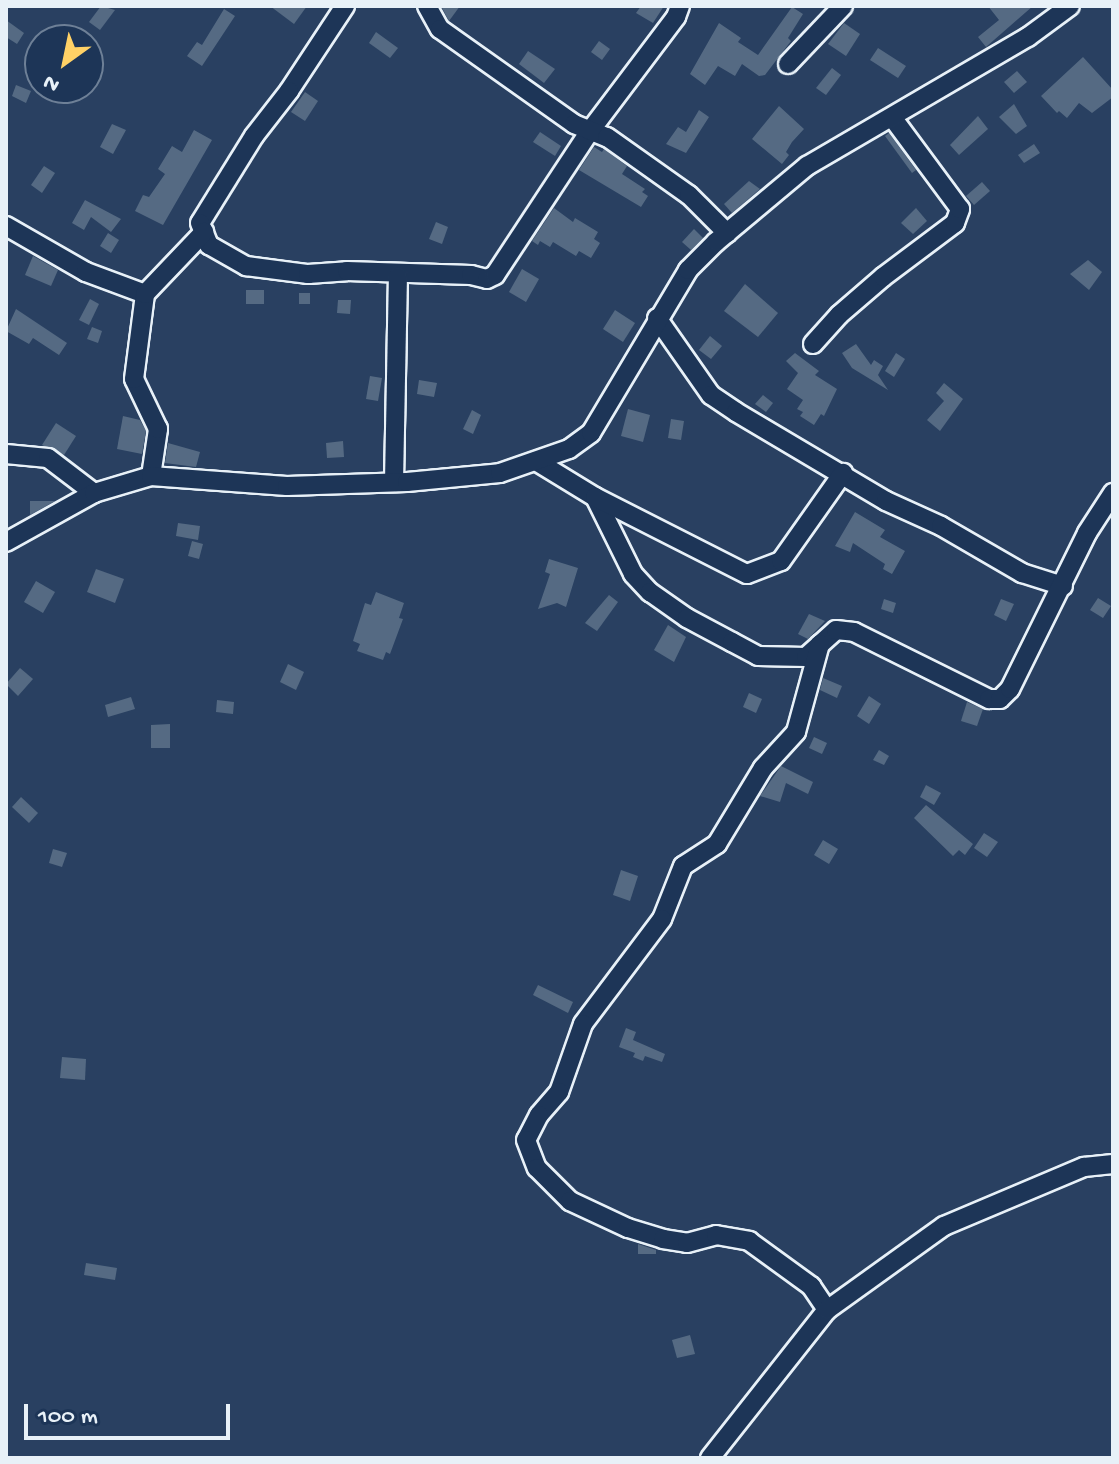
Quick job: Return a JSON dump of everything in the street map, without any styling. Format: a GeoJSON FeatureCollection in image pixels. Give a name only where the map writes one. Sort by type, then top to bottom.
{"type":"FeatureCollection","features":[{"type":"Feature","properties":{"kind":"street"},"geometry":{"type":"LineString","coordinates":[[345,6],[239,160],[200,223],[209,245],[246,266],[308,274],[347,271],[398,276],[471,275],[487,279],[495,275],[590,131],[680,6]]}},
{"type":"Feature","properties":{"kind":"street"},"geometry":{"type":"LineString","coordinates":[[427,6],[440,29],[574,124],[607,137],[689,195],[727,233]]}},
{"type":"Feature","properties":{"kind":"street"},"geometry":{"type":"LineString","coordinates":[[788,64],[843,6]]}},
{"type":"Feature","properties":{"kind":"street"},"geometry":{"type":"LineString","coordinates":[[6,542],[94,493],[151,476],[287,486],[394,482],[500,473],[569,449],[591,433],[688,270],[727,233],[807,166],[1028,37],[1070,6]]}},
{"type":"Feature","properties":{"kind":"street"},"geometry":{"type":"LineString","coordinates":[[813,344],[839,315],[883,277],[955,223],[960,209],[892,117]]}},
{"type":"Feature","properties":{"kind":"street"},"geometry":{"type":"LineString","coordinates":[[6,226],[86,272],[145,294]]}},
{"type":"Feature","properties":{"kind":"street"},"geometry":{"type":"LineString","coordinates":[[151,476],[158,429],[134,379],[145,294],[204,232]]}},
{"type":"Feature","properties":{"kind":"street"},"geometry":{"type":"LineString","coordinates":[[394,482],[398,276]]}},
{"type":"Feature","properties":{"kind":"street"},"geometry":{"type":"LineString","coordinates":[[657,318],[711,395],[886,501],[941,526],[1022,573],[1063,586]]}},
{"type":"Feature","properties":{"kind":"street"},"geometry":{"type":"LineString","coordinates":[[6,454],[48,458],[94,493]]}},
{"type":"Feature","properties":{"kind":"street"},"geometry":{"type":"LineString","coordinates":[[536,461],[595,497],[747,574],[781,561],[843,473]]}},
{"type":"Feature","properties":{"kind":"street"},"geometry":{"type":"LineString","coordinates":[[595,497],[633,574],[650,592],[687,618],[758,656],[806,657],[836,630],[854,632],[989,699],[1000,699],[1010,689],[1087,533],[1113,493]]}},
{"type":"Feature","properties":{"kind":"street"},"geometry":{"type":"LineString","coordinates":[[820,644],[796,732],[763,768],[717,844],[683,866],[662,919],[583,1024],[559,1092],[539,1115],[526,1140],[537,1168],[570,1201],[628,1228],[663,1239],[687,1243],[716,1235],[749,1241],[811,1286],[827,1310]]}},
{"type":"Feature","properties":{"kind":"street"},"geometry":{"type":"LineString","coordinates":[[710,1458],[827,1310],[944,1226],[1084,1167],[1113,1164]]}},
{"type":"Feature","properties":{"kind":"building"},"geometry":{"type":"Polygon","coordinates":[[[101,6],[115,10],[104,25],[89,22],[101,6]]]}},
{"type":"Feature","properties":{"kind":"building"},"geometry":{"type":"Polygon","coordinates":[[[270,6],[307,6],[294,24],[270,6]]]}},
{"type":"Feature","properties":{"kind":"building"},"geometry":{"type":"Polygon","coordinates":[[[441,6],[460,6],[449,21],[441,6]]]}},
{"type":"Feature","properties":{"kind":"building"},"geometry":{"type":"Polygon","coordinates":[[[641,6],[664,6],[653,23],[636,13],[641,6]]]}},
{"type":"Feature","properties":{"kind":"building"},"geometry":{"type":"Polygon","coordinates":[[[988,6],[1033,6],[986,47],[978,37],[999,20],[988,6]]]}},
{"type":"Feature","properties":{"kind":"building"},"geometry":{"type":"Polygon","coordinates":[[[792,7],[803,14],[788,38],[791,41],[765,75],[759,76],[742,64],[735,76],[718,66],[705,85],[690,74],[719,23],[741,38],[738,42],[758,55],[792,7]]]}},
{"type":"Feature","properties":{"kind":"building"},"geometry":{"type":"Polygon","coordinates":[[[224,9],[235,16],[202,66],[187,56],[197,42],[202,45],[224,9]]]}},
{"type":"Feature","properties":{"kind":"building"},"geometry":{"type":"Polygon","coordinates":[[[6,20],[24,33],[17,44],[6,37],[6,20]]]}},
{"type":"Feature","properties":{"kind":"building"},"geometry":{"type":"Polygon","coordinates":[[[844,23],[860,34],[846,56],[828,44],[844,23]]]}},
{"type":"Feature","properties":{"kind":"building"},"geometry":{"type":"Polygon","coordinates":[[[376,32],[398,48],[390,58],[369,43],[376,32]]]}},
{"type":"Feature","properties":{"kind":"building"},"geometry":{"type":"Polygon","coordinates":[[[599,41],[610,49],[602,60],[591,52],[599,41]]]}},
{"type":"Feature","properties":{"kind":"building"},"geometry":{"type":"Polygon","coordinates":[[[878,48],[906,66],[898,78],[870,60],[878,48]]]}},
{"type":"Feature","properties":{"kind":"building"},"geometry":{"type":"Polygon","coordinates":[[[528,51],[555,69],[544,83],[519,64],[528,51]]]}},
{"type":"Feature","properties":{"kind":"building"},"geometry":{"type":"Polygon","coordinates":[[[1083,57],[1113,90],[1113,97],[1092,113],[1079,103],[1067,118],[1059,111],[1057,113],[1041,96],[1083,57]]]}},
{"type":"Feature","properties":{"kind":"building"},"geometry":{"type":"Polygon","coordinates":[[[832,68],[841,75],[826,95],[816,88],[832,68]]]}},
{"type":"Feature","properties":{"kind":"building"},"geometry":{"type":"Polygon","coordinates":[[[1017,71],[1027,82],[1014,93],[1004,82],[1017,71]]]}},
{"type":"Feature","properties":{"kind":"building"},"geometry":{"type":"Polygon","coordinates":[[[16,85],[24,88],[24,102],[12,96],[16,85]]]}},
{"type":"Feature","properties":{"kind":"building"},"geometry":{"type":"Polygon","coordinates":[[[305,92],[318,101],[305,121],[291,112],[305,92]]]}},
{"type":"Feature","properties":{"kind":"building"},"geometry":{"type":"Polygon","coordinates":[[[1014,104],[1027,126],[1016,134],[999,117],[1014,104]]]}},
{"type":"Feature","properties":{"kind":"building"},"geometry":{"type":"Polygon","coordinates":[[[779,106],[804,129],[792,142],[786,152],[789,155],[782,164],[752,139],[779,106]]]}},
{"type":"Feature","properties":{"kind":"building"},"geometry":{"type":"Polygon","coordinates":[[[699,110],[709,117],[686,153],[666,144],[678,127],[686,132],[699,110]]]}},
{"type":"Feature","properties":{"kind":"building"},"geometry":{"type":"Polygon","coordinates":[[[978,116],[988,129],[959,155],[950,145],[978,116]]]}},
{"type":"Feature","properties":{"kind":"building"},"geometry":{"type":"Polygon","coordinates":[[[112,124],[126,130],[113,154],[100,147],[112,124]]]}},
{"type":"Feature","properties":{"kind":"building"},"geometry":{"type":"Polygon","coordinates":[[[194,130],[212,140],[163,225],[135,211],[143,195],[149,197],[165,174],[158,169],[172,146],[182,152],[194,130]]]}},
{"type":"Feature","properties":{"kind":"building"},"geometry":{"type":"Polygon","coordinates":[[[540,132],[561,146],[555,156],[533,142],[540,132]]]}},
{"type":"Feature","properties":{"kind":"building"},"geometry":{"type":"Polygon","coordinates":[[[889,133],[916,170],[912,173],[885,136],[889,133]]]}},
{"type":"Feature","properties":{"kind":"building"},"geometry":{"type":"Polygon","coordinates":[[[1034,144],[1040,153],[1024,163],[1018,155],[1034,144]]]}},
{"type":"Feature","properties":{"kind":"building"},"geometry":{"type":"Polygon","coordinates":[[[594,147],[602,152],[604,149],[627,166],[622,174],[645,189],[642,192],[648,196],[641,207],[579,170],[594,147]]]}},
{"type":"Feature","properties":{"kind":"building"},"geometry":{"type":"Polygon","coordinates":[[[44,166],[55,173],[42,193],[31,185],[44,166]]]}},
{"type":"Feature","properties":{"kind":"building"},"geometry":{"type":"Polygon","coordinates":[[[749,181],[760,189],[732,213],[724,204],[749,181]]]}},
{"type":"Feature","properties":{"kind":"building"},"geometry":{"type":"Polygon","coordinates":[[[982,182],[990,191],[974,205],[966,196],[982,182]]]}},
{"type":"Feature","properties":{"kind":"building"},"geometry":{"type":"Polygon","coordinates":[[[85,200],[121,219],[111,232],[91,217],[84,230],[72,223],[85,200]]]}},
{"type":"Feature","properties":{"kind":"building"},"geometry":{"type":"Polygon","coordinates":[[[554,208],[573,222],[575,218],[598,232],[594,239],[600,243],[591,258],[579,251],[576,256],[553,242],[550,247],[540,241],[538,245],[532,241],[554,208]]]}},
{"type":"Feature","properties":{"kind":"building"},"geometry":{"type":"Polygon","coordinates":[[[916,208],[927,221],[913,234],[901,223],[916,208]]]}},
{"type":"Feature","properties":{"kind":"building"},"geometry":{"type":"Polygon","coordinates":[[[436,222],[448,227],[442,244],[429,239],[436,222]]]}},
{"type":"Feature","properties":{"kind":"building"},"geometry":{"type":"Polygon","coordinates":[[[694,229],[703,238],[691,250],[682,242],[694,229]]]}},
{"type":"Feature","properties":{"kind":"building"},"geometry":{"type":"Polygon","coordinates":[[[108,233],[119,240],[111,253],[100,246],[108,233]]]}},
{"type":"Feature","properties":{"kind":"building"},"geometry":{"type":"Polygon","coordinates":[[[33,256],[58,270],[51,286],[25,275],[33,256]]]}},
{"type":"Feature","properties":{"kind":"building"},"geometry":{"type":"Polygon","coordinates":[[[1088,260],[1102,272],[1089,290],[1070,274],[1088,260]]]}},
{"type":"Feature","properties":{"kind":"building"},"geometry":{"type":"Polygon","coordinates":[[[522,269],[539,279],[526,302],[509,292],[522,269]]]}},
{"type":"Feature","properties":{"kind":"building"},"geometry":{"type":"Polygon","coordinates":[[[745,284],[778,313],[758,337],[724,311],[745,284]]]}},
{"type":"Feature","properties":{"kind":"building"},"geometry":{"type":"Polygon","coordinates":[[[246,290],[264,290],[264,304],[246,304],[246,290]]]}},
{"type":"Feature","properties":{"kind":"building"},"geometry":{"type":"Polygon","coordinates":[[[299,293],[310,293],[310,304],[299,304],[299,293]]]}},
{"type":"Feature","properties":{"kind":"building"},"geometry":{"type":"Polygon","coordinates":[[[90,299],[99,304],[89,325],[79,320],[90,299]]]}},
{"type":"Feature","properties":{"kind":"building"},"geometry":{"type":"Polygon","coordinates":[[[338,300],[351,300],[350,314],[337,313],[338,300]]]}},
{"type":"Feature","properties":{"kind":"building"},"geometry":{"type":"Polygon","coordinates":[[[16,309],[67,343],[59,355],[33,338],[29,344],[6,331],[16,309]]]}},
{"type":"Feature","properties":{"kind":"building"},"geometry":{"type":"Polygon","coordinates":[[[615,310],[635,323],[623,342],[603,329],[615,310]]]}},
{"type":"Feature","properties":{"kind":"building"},"geometry":{"type":"Polygon","coordinates":[[[92,327],[102,331],[98,343],[87,339],[92,327]]]}},
{"type":"Feature","properties":{"kind":"building"},"geometry":{"type":"Polygon","coordinates":[[[710,336],[722,346],[711,359],[699,350],[710,336]]]}},
{"type":"Feature","properties":{"kind":"building"},"geometry":{"type":"Polygon","coordinates":[[[856,344],[871,365],[874,360],[883,366],[878,375],[888,390],[852,368],[842,353],[856,344]]]}},
{"type":"Feature","properties":{"kind":"building"},"geometry":{"type":"Polygon","coordinates":[[[795,353],[819,371],[815,375],[837,389],[824,416],[821,414],[814,425],[800,416],[803,412],[797,409],[803,400],[787,389],[798,373],[786,361],[795,353]]]}},
{"type":"Feature","properties":{"kind":"building"},"geometry":{"type":"Polygon","coordinates":[[[896,353],[905,359],[894,377],[885,371],[896,353]]]}},
{"type":"Feature","properties":{"kind":"building"},"geometry":{"type":"Polygon","coordinates":[[[370,376],[382,378],[378,401],[366,399],[370,376]]]}},
{"type":"Feature","properties":{"kind":"building"},"geometry":{"type":"Polygon","coordinates":[[[419,380],[437,383],[434,397],[417,394],[419,380]]]}},
{"type":"Feature","properties":{"kind":"building"},"geometry":{"type":"Polygon","coordinates":[[[944,383],[963,399],[940,431],[927,420],[944,401],[936,393],[944,383]]]}},
{"type":"Feature","properties":{"kind":"building"},"geometry":{"type":"Polygon","coordinates":[[[763,395],[773,403],[766,412],[755,404],[763,395]]]}},
{"type":"Feature","properties":{"kind":"building"},"geometry":{"type":"Polygon","coordinates":[[[628,409],[650,415],[643,442],[621,436],[628,409]]]}},
{"type":"Feature","properties":{"kind":"building"},"geometry":{"type":"Polygon","coordinates":[[[472,410],[481,415],[473,434],[463,429],[472,410]]]}},
{"type":"Feature","properties":{"kind":"building"},"geometry":{"type":"Polygon","coordinates":[[[123,416],[140,420],[146,431],[142,454],[117,449],[123,416]]]}},
{"type":"Feature","properties":{"kind":"building"},"geometry":{"type":"Polygon","coordinates":[[[671,419],[684,421],[681,440],[668,438],[671,419]]]}},
{"type":"Feature","properties":{"kind":"building"},"geometry":{"type":"Polygon","coordinates":[[[56,423],[76,436],[64,455],[42,445],[56,423]]]}},
{"type":"Feature","properties":{"kind":"building"},"geometry":{"type":"Polygon","coordinates":[[[343,441],[344,457],[327,458],[326,443],[343,441]]]}},
{"type":"Feature","properties":{"kind":"building"},"geometry":{"type":"Polygon","coordinates":[[[168,443],[200,452],[196,467],[165,463],[168,443]]]}},
{"type":"Feature","properties":{"kind":"building"},"geometry":{"type":"Polygon","coordinates":[[[30,501],[55,501],[30,515],[30,501]]]}},
{"type":"Feature","properties":{"kind":"building"},"geometry":{"type":"Polygon","coordinates":[[[855,512],[885,530],[880,537],[905,551],[892,574],[883,569],[885,564],[853,543],[850,552],[835,546],[855,512]]]}},
{"type":"Feature","properties":{"kind":"building"},"geometry":{"type":"Polygon","coordinates":[[[178,523],[200,526],[198,540],[176,536],[178,523]]]}},
{"type":"Feature","properties":{"kind":"building"},"geometry":{"type":"Polygon","coordinates":[[[192,541],[203,544],[199,559],[188,556],[192,541]]]}},
{"type":"Feature","properties":{"kind":"building"},"geometry":{"type":"Polygon","coordinates":[[[549,559],[578,568],[566,607],[557,603],[538,609],[550,574],[545,572],[549,559]]]}},
{"type":"Feature","properties":{"kind":"building"},"geometry":{"type":"Polygon","coordinates":[[[96,569],[124,579],[115,603],[87,592],[96,569]]]}},
{"type":"Feature","properties":{"kind":"building"},"geometry":{"type":"Polygon","coordinates":[[[36,581],[55,592],[43,613],[24,602],[36,581]]]}},
{"type":"Feature","properties":{"kind":"building"},"geometry":{"type":"Polygon","coordinates":[[[376,592],[404,603],[399,618],[403,619],[390,654],[386,652],[383,660],[357,651],[360,644],[353,641],[365,603],[371,605],[376,592]]]}},
{"type":"Feature","properties":{"kind":"building"},"geometry":{"type":"Polygon","coordinates":[[[609,595],[618,602],[597,631],[585,623],[609,595]]]}},
{"type":"Feature","properties":{"kind":"building"},"geometry":{"type":"Polygon","coordinates":[[[1098,598],[1111,606],[1103,618],[1090,610],[1098,598]]]}},
{"type":"Feature","properties":{"kind":"building"},"geometry":{"type":"Polygon","coordinates":[[[884,599],[896,603],[893,613],[881,609],[884,599]]]}},
{"type":"Feature","properties":{"kind":"building"},"geometry":{"type":"Polygon","coordinates":[[[1001,599],[1014,604],[1006,621],[994,615],[1001,599]]]}},
{"type":"Feature","properties":{"kind":"building"},"geometry":{"type":"Polygon","coordinates":[[[809,614],[825,621],[808,639],[798,634],[809,614]]]}},
{"type":"Feature","properties":{"kind":"building"},"geometry":{"type":"Polygon","coordinates":[[[668,625],[686,637],[674,662],[654,650],[668,625]]]}},
{"type":"Feature","properties":{"kind":"building"},"geometry":{"type":"Polygon","coordinates":[[[288,664],[304,672],[296,690],[280,682],[288,664]]]}},
{"type":"Feature","properties":{"kind":"building"},"geometry":{"type":"Polygon","coordinates":[[[20,668],[33,679],[18,696],[6,684],[20,668]]]}},
{"type":"Feature","properties":{"kind":"building"},"geometry":{"type":"Polygon","coordinates":[[[823,678],[842,686],[837,698],[820,690],[823,678]]]}},
{"type":"Feature","properties":{"kind":"building"},"geometry":{"type":"Polygon","coordinates":[[[749,693],[762,699],[756,713],[743,707],[749,693]]]}},
{"type":"Feature","properties":{"kind":"building"},"geometry":{"type":"Polygon","coordinates":[[[869,696],[881,704],[869,724],[857,716],[869,696]]]}},
{"type":"Feature","properties":{"kind":"building"},"geometry":{"type":"Polygon","coordinates":[[[131,697],[135,709],[108,717],[105,705],[131,697]]]}},
{"type":"Feature","properties":{"kind":"building"},"geometry":{"type":"Polygon","coordinates":[[[217,700],[234,702],[233,714],[216,712],[217,700]]]}},
{"type":"Feature","properties":{"kind":"building"},"geometry":{"type":"Polygon","coordinates":[[[967,702],[983,709],[977,726],[961,721],[967,702]]]}},
{"type":"Feature","properties":{"kind":"building"},"geometry":{"type":"Polygon","coordinates":[[[170,724],[170,748],[151,748],[151,725],[170,724]]]}},
{"type":"Feature","properties":{"kind":"building"},"geometry":{"type":"Polygon","coordinates":[[[814,737],[827,743],[822,754],[809,748],[814,737]]]}},
{"type":"Feature","properties":{"kind":"building"},"geometry":{"type":"Polygon","coordinates":[[[879,750],[889,756],[884,765],[873,760],[879,750]]]}},
{"type":"Feature","properties":{"kind":"building"},"geometry":{"type":"Polygon","coordinates":[[[781,766],[813,782],[808,794],[786,783],[780,802],[760,796],[781,766]]]}},
{"type":"Feature","properties":{"kind":"building"},"geometry":{"type":"Polygon","coordinates":[[[926,785],[941,793],[934,805],[920,797],[926,785]]]}},
{"type":"Feature","properties":{"kind":"building"},"geometry":{"type":"Polygon","coordinates":[[[21,797],[38,813],[29,823],[12,807],[21,797]]]}},
{"type":"Feature","properties":{"kind":"building"},"geometry":{"type":"Polygon","coordinates":[[[926,805],[973,844],[965,855],[959,850],[953,856],[914,818],[926,805]]]}},
{"type":"Feature","properties":{"kind":"building"},"geometry":{"type":"Polygon","coordinates":[[[984,833],[998,842],[987,857],[974,848],[984,833]]]}},
{"type":"Feature","properties":{"kind":"building"},"geometry":{"type":"Polygon","coordinates":[[[823,840],[838,849],[829,864],[814,855],[823,840]]]}},
{"type":"Feature","properties":{"kind":"building"},"geometry":{"type":"Polygon","coordinates":[[[53,849],[67,853],[62,867],[49,863],[53,849]]]}},
{"type":"Feature","properties":{"kind":"building"},"geometry":{"type":"Polygon","coordinates":[[[621,870],[638,876],[630,901],[613,895],[621,870]]]}},
{"type":"Feature","properties":{"kind":"building"},"geometry":{"type":"Polygon","coordinates":[[[538,985],[573,1002],[568,1013],[533,995],[538,985]]]}},
{"type":"Feature","properties":{"kind":"building"},"geometry":{"type":"Polygon","coordinates":[[[626,1028],[636,1032],[633,1040],[665,1054],[662,1062],[645,1056],[643,1061],[633,1057],[635,1053],[619,1047],[626,1028]]]}},
{"type":"Feature","properties":{"kind":"building"},"geometry":{"type":"Polygon","coordinates":[[[62,1057],[86,1059],[85,1080],[60,1078],[62,1057]]]}},
{"type":"Feature","properties":{"kind":"building"},"geometry":{"type":"Polygon","coordinates":[[[638,1244],[656,1250],[656,1254],[638,1254],[638,1244]]]}},
{"type":"Feature","properties":{"kind":"building"},"geometry":{"type":"Polygon","coordinates":[[[86,1263],[117,1268],[115,1280],[84,1275],[86,1263]]]}},
{"type":"Feature","properties":{"kind":"building"},"geometry":{"type":"Polygon","coordinates":[[[690,1335],[695,1354],[677,1358],[672,1340],[690,1335]]]}}]}
